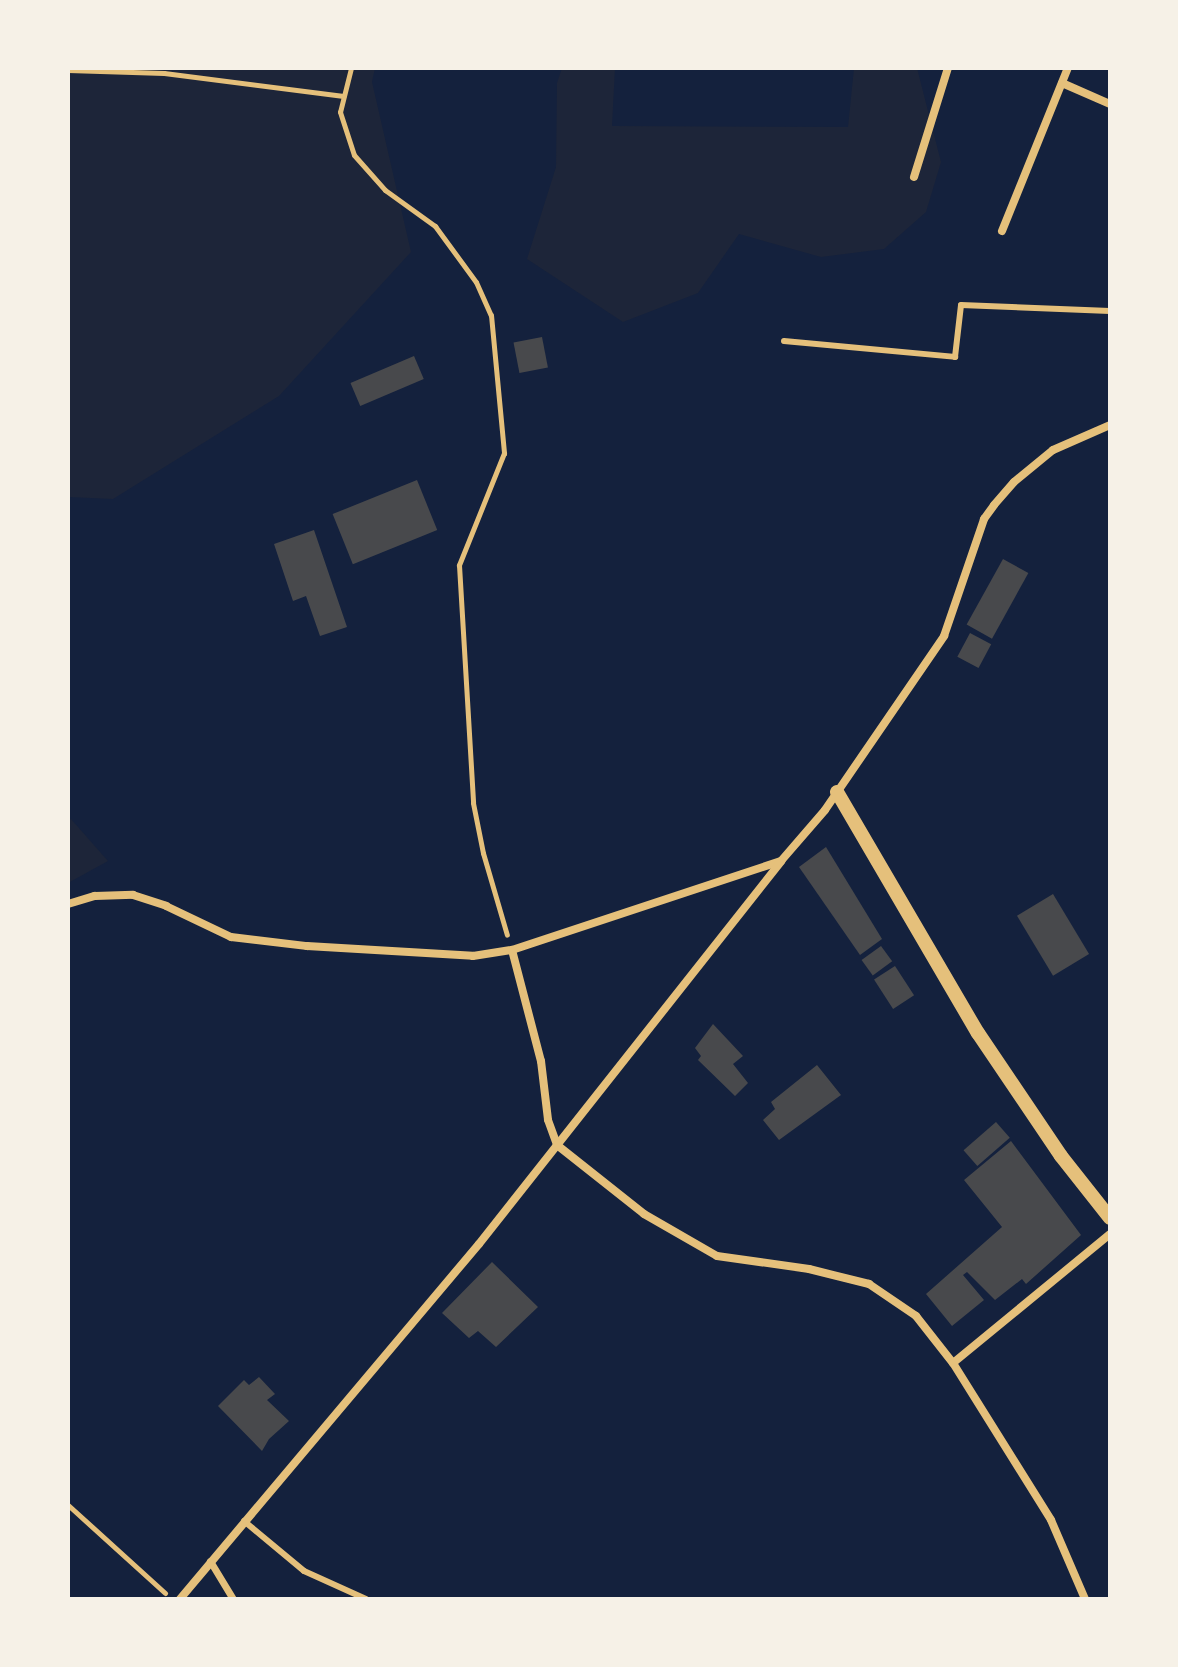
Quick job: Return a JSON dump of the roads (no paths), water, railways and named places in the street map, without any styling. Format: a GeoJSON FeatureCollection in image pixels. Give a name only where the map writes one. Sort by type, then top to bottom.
{"type":"FeatureCollection","features":[{"type":"Feature","properties":{"kind":"street"},"geometry":{"type":"LineString","coordinates":[[914,177],[948,68]]}},
{"type":"Feature","properties":{"kind":"street"},"geometry":{"type":"LineString","coordinates":[[1002,231],[1068,68]]}},
{"type":"Feature","properties":{"kind":"street"},"geometry":{"type":"LineString","coordinates":[[1062,83],[1110,104]]}},
{"type":"Feature","properties":{"kind":"street"},"geometry":{"type":"LineString","coordinates":[[180,1599],[363,1384],[837,792],[944,636],[984,519],[994,505],[1014,482],[1053,450],[1110,425]]}},
{"type":"Feature","properties":{"kind":"street"},"geometry":{"type":"LineString","coordinates":[[837,792],[978,1033],[1061,1156],[1110,1218]]}},
{"type":"Feature","properties":{"kind":"street"},"geometry":{"type":"LineString","coordinates":[[68,904],[95,896],[133,895],[166,906],[231,937],[307,946],[473,956],[512,950],[781,861]]}},
{"type":"Feature","properties":{"kind":"street"},"geometry":{"type":"LineString","coordinates":[[512,950],[538,1047],[548,1120],[557,1145],[644,1214],[717,1256],[809,1269],[869,1284],[916,1316],[953,1363],[1051,1520],[1085,1599]]}},
{"type":"Feature","properties":{"kind":"street"},"geometry":{"type":"LineString","coordinates":[[953,1363],[1110,1234]]}},
{"type":"Feature","properties":{"kind":"street"},"geometry":{"type":"LineString","coordinates":[[210,1561],[233,1599]]}},
{"type":"Feature","properties":{"kind":"lane"},"geometry":{"type":"LineString","coordinates":[[784,341],[955,357],[961,305],[1110,311]]}},
{"type":"Feature","properties":{"kind":"lane"},"geometry":{"type":"LineString","coordinates":[[244,1521],[304,1571],[366,1599]]}}]}
